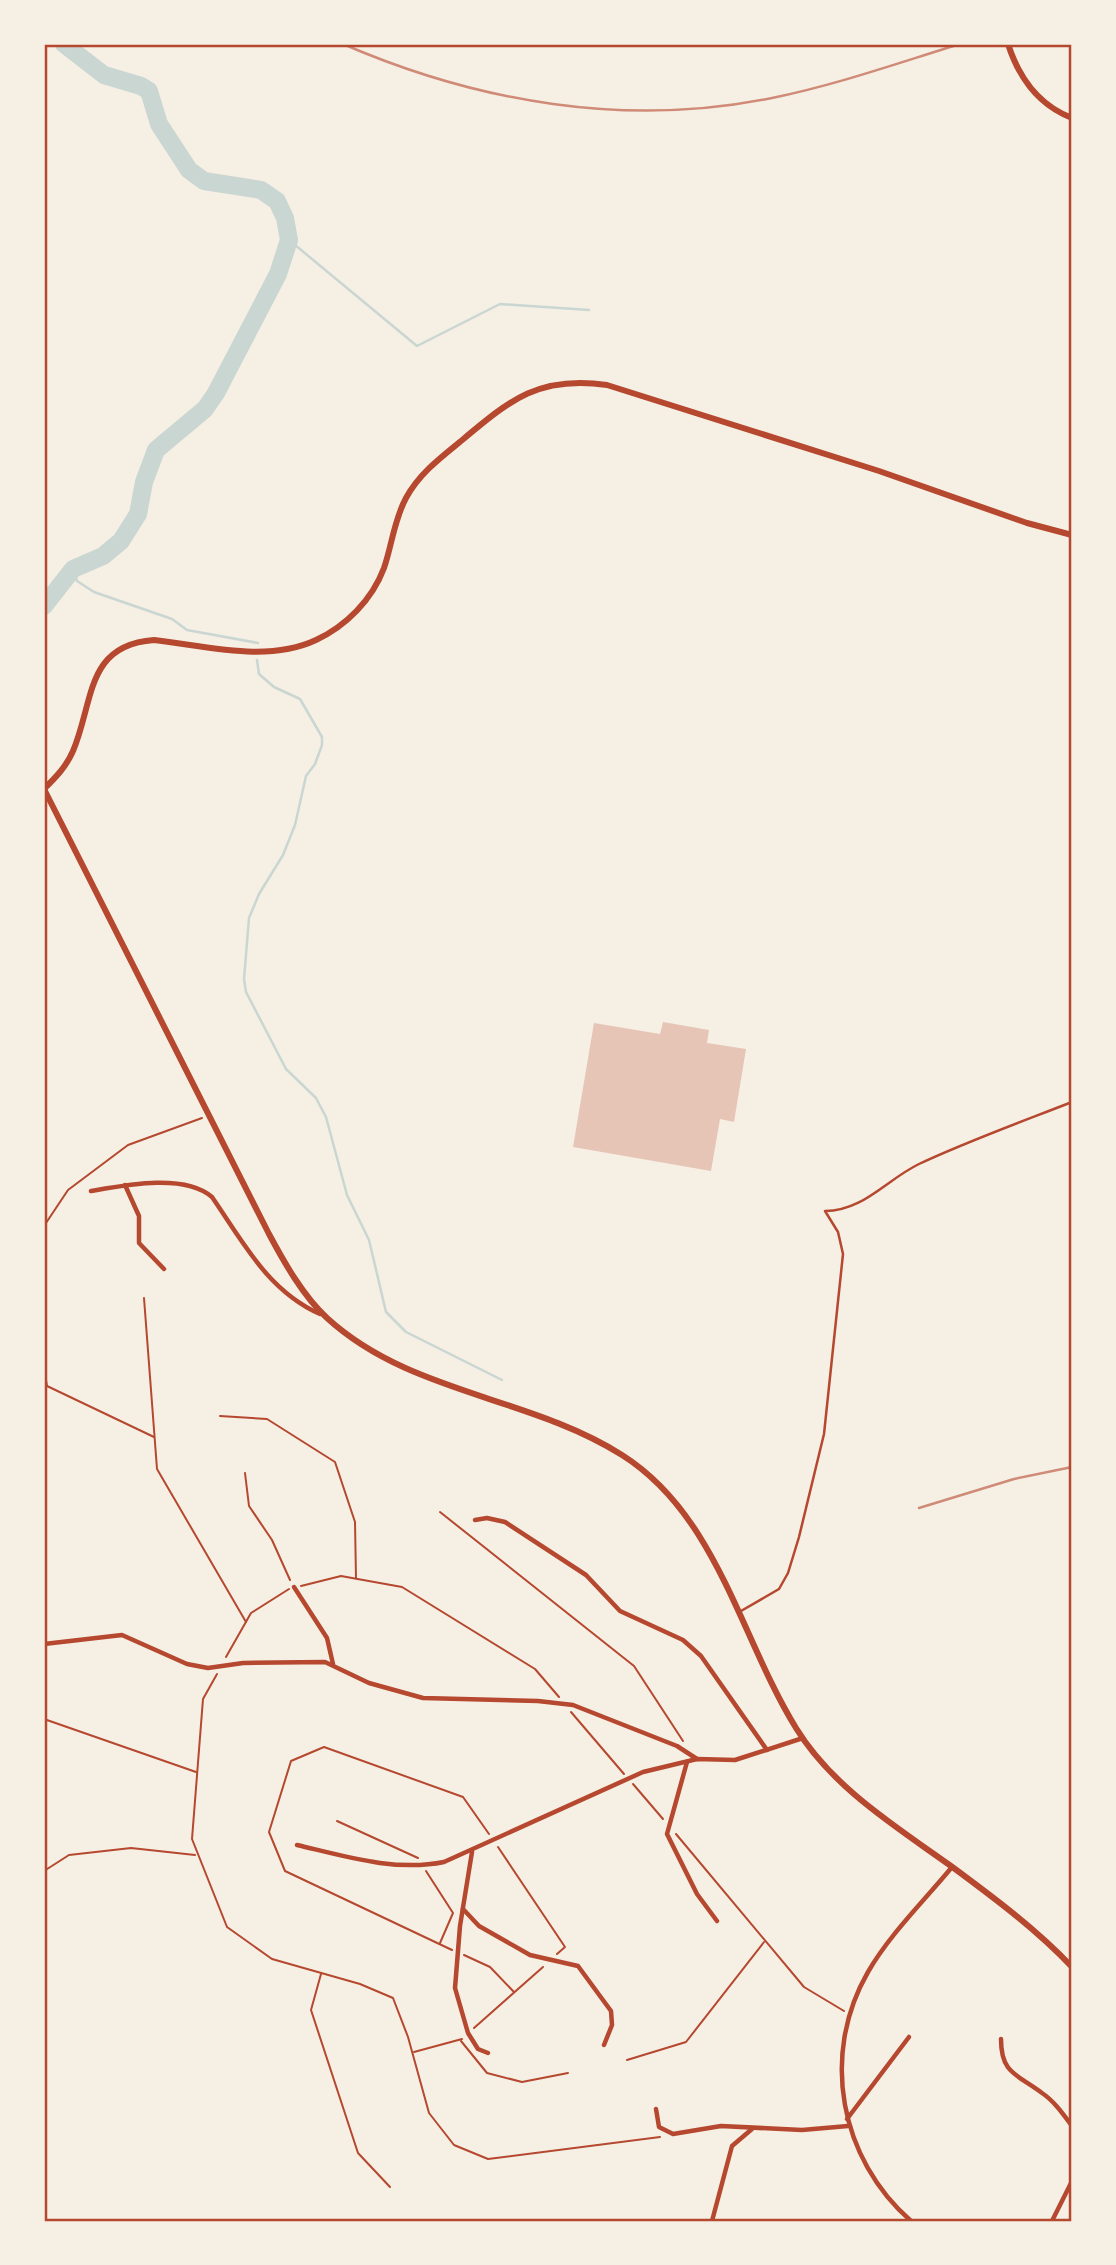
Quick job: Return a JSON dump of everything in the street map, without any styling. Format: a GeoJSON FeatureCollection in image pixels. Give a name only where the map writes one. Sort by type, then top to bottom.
{"type":"FeatureCollection","features":[{"type":"Feature","properties":{"kind":"street"},"geometry":{"type":"LineString","coordinates":[[1007,44],[1034,94],[1054,111],[1072,118]]}},
{"type":"Feature","properties":{"kind":"street"},"geometry":{"type":"LineString","coordinates":[[1072,535],[1027,523],[879,471],[607,385],[556,383],[512,400],[420,477],[401,509],[376,584],[350,618],[326,634],[289,649],[265,652],[154,640],[142,641],[115,651],[99,667],[80,733],[66,766],[44,789],[284,1261],[324,1316],[353,1340],[388,1362],[576,1430],[625,1457],[659,1485],[683,1512],[705,1548],[803,1738],[824,1763],[866,1804],[1031,1928],[1072,1967]]}},
{"type":"Feature","properties":{"kind":"street"},"geometry":{"type":"LineString","coordinates":[[91,1191],[125,1185],[180,1185],[204,1189],[270,1279],[302,1306],[324,1316]]}},
{"type":"Feature","properties":{"kind":"street"},"geometry":{"type":"LineString","coordinates":[[125,1185],[139,1216],[139,1243],[164,1269]]}},
{"type":"Feature","properties":{"kind":"street"},"geometry":{"type":"LineString","coordinates":[[475,1520],[487,1517],[505,1522],[586,1575],[620,1611],[683,1640],[701,1656],[767,1750]]}},
{"type":"Feature","properties":{"kind":"street"},"geometry":{"type":"LineString","coordinates":[[294,1587],[327,1638],[333,1664]]}},
{"type":"Feature","properties":{"kind":"street"},"geometry":{"type":"LineString","coordinates":[[44,1644],[122,1636],[198,1667],[309,1660],[333,1664],[362,1680],[423,1698],[538,1701],[573,1705],[691,1754],[697,1759]]}},
{"type":"Feature","properties":{"kind":"street"},"geometry":{"type":"LineString","coordinates":[[297,1845],[373,1862],[422,1866],[444,1862],[472,1852],[643,1772],[697,1759],[735,1760],[803,1738]]}},
{"type":"Feature","properties":{"kind":"street"},"geometry":{"type":"LineString","coordinates":[[687,1762],[667,1834],[697,1894],[717,1921]]}},
{"type":"Feature","properties":{"kind":"street"},"geometry":{"type":"LineString","coordinates":[[472,1852],[457,1952],[456,2000],[468,2034],[478,2049],[488,2053]]}},
{"type":"Feature","properties":{"kind":"street"},"geometry":{"type":"LineString","coordinates":[[911,2221],[890,2201],[869,2172],[848,2126],[842,2093],[843,2043],[863,1984],[880,1954],[952,1867]]}},
{"type":"Feature","properties":{"kind":"street"},"geometry":{"type":"LineString","coordinates":[[463,1909],[479,1926],[530,1955],[578,1966],[607,2005],[613,2018],[604,2045]]}},
{"type":"Feature","properties":{"kind":"street"},"geometry":{"type":"LineString","coordinates":[[847,2119],[909,2037]]}},
{"type":"Feature","properties":{"kind":"street"},"geometry":{"type":"LineString","coordinates":[[1002,2039],[1003,2060],[1010,2070],[1050,2099],[1072,2126]]}},
{"type":"Feature","properties":{"kind":"street"},"geometry":{"type":"LineString","coordinates":[[656,2109],[656,2121],[668,2134],[720,2126],[802,2130],[848,2126]]}},
{"type":"Feature","properties":{"kind":"street"},"geometry":{"type":"LineString","coordinates":[[712,2221],[732,2147],[753,2128]]}},
{"type":"Feature","properties":{"kind":"street"},"geometry":{"type":"LineString","coordinates":[[1052,2221],[1072,2181]]}},
{"type":"Feature","properties":{"kind":"lane"},"geometry":{"type":"LineString","coordinates":[[738,1612],[765,1600],[783,1583],[820,1457],[843,1254],[838,1232],[825,1212],[852,1208],[886,1182],[921,1163],[1072,1102]]}},
{"type":"Feature","properties":{"kind":"path"},"geometry":{"type":"LineString","coordinates":[[44,1226],[68,1190],[128,1145],[209,1115]]}},
{"type":"Feature","properties":{"kind":"path"},"geometry":{"type":"LineString","coordinates":[[144,1298],[157,1469],[246,1623]]}},
{"type":"Feature","properties":{"kind":"path"},"geometry":{"type":"LineString","coordinates":[[44,1369],[47,1386],[155,1438]]}},
{"type":"Feature","properties":{"kind":"path"},"geometry":{"type":"LineString","coordinates":[[220,1416],[267,1419],[335,1462],[355,1522],[356,1579]]}},
{"type":"Feature","properties":{"kind":"path"},"geometry":{"type":"LineString","coordinates":[[245,1473],[249,1506],[272,1540],[294,1587]]}},
{"type":"Feature","properties":{"kind":"path"},"geometry":{"type":"LineString","coordinates":[[440,1512],[634,1666],[691,1754]]}},
{"type":"Feature","properties":{"kind":"path"},"geometry":{"type":"LineString","coordinates":[[44,1719],[197,1772]]}},
{"type":"Feature","properties":{"kind":"path"},"geometry":{"type":"LineString","coordinates":[[413,2053],[460,2040],[565,1947],[463,1797],[324,1747],[291,1761],[269,1832],[285,1871],[490,1967],[514,1992]]}},
{"type":"Feature","properties":{"kind":"path"},"geometry":{"type":"LineString","coordinates":[[44,1871],[69,1855],[131,1848],[196,1855]]}},
{"type":"Feature","properties":{"kind":"path"},"geometry":{"type":"LineString","coordinates":[[628,2060],[686,2042],[764,1941]]}},
{"type":"Feature","properties":{"kind":"path"},"geometry":{"type":"LineString","coordinates":[[321,1973],[311,2010],[358,2153],[390,2187]]}},
{"type":"Feature","properties":{"kind":"path"},"geometry":{"type":"LineString","coordinates":[[460,2040],[487,2073],[522,2082],[568,2073]]}},
{"type":"Feature","properties":{"kind":"path"},"geometry":{"type":"LineString","coordinates":[[1069,2221],[1072,2218]]}},
{"type":"Feature","properties":{"kind":"building"},"geometry":{"type":"Polygon","coordinates":[[[663,1022],[709,1030],[707,1043],[746,1049],[734,1122],[720,1119],[711,1171],[573,1147],[594,1023],[660,1034],[663,1022]]]}},
{"type":"Feature","properties":{"kind":"waterway"},"geometry":{"type":"LineString","coordinates":[[44,606],[73,569],[103,556],[121,541],[138,514],[144,482],[156,450],[205,409],[216,393],[278,274],[289,240],[285,218],[277,201],[261,190],[204,181],[189,170],[159,124],[149,91],[104,75],[64,44]]}},
{"type":"Feature","properties":{"kind":"waterway"},"geometry":{"type":"LineString","coordinates":[[289,240],[417,346],[500,304],[589,310]]}},
{"type":"Feature","properties":{"kind":"waterway"},"geometry":{"type":"LineString","coordinates":[[73,569],[77,581],[94,592],[172,619],[187,630],[258,643]]}},
{"type":"Feature","properties":{"kind":"waterway"},"geometry":{"type":"LineString","coordinates":[[257,660],[259,674],[274,687],[300,699],[322,737],[322,745],[315,764],[306,776],[295,825],[283,855],[259,894],[249,918],[244,979],[246,992],[286,1069],[316,1098],[326,1117],[347,1195],[369,1240],[386,1312],[406,1332],[502,1380]]}},
{"type":"Feature","properties":{"kind":"railway"},"geometry":{"type":"LineString","coordinates":[[343,44],[446,81],[499,94],[553,104],[662,110],[717,107],[796,93],[960,44]]}},
{"type":"Feature","properties":{"kind":"railway"},"geometry":{"type":"LineString","coordinates":[[919,1508],[1014,1479],[1072,1467]]}}]}
